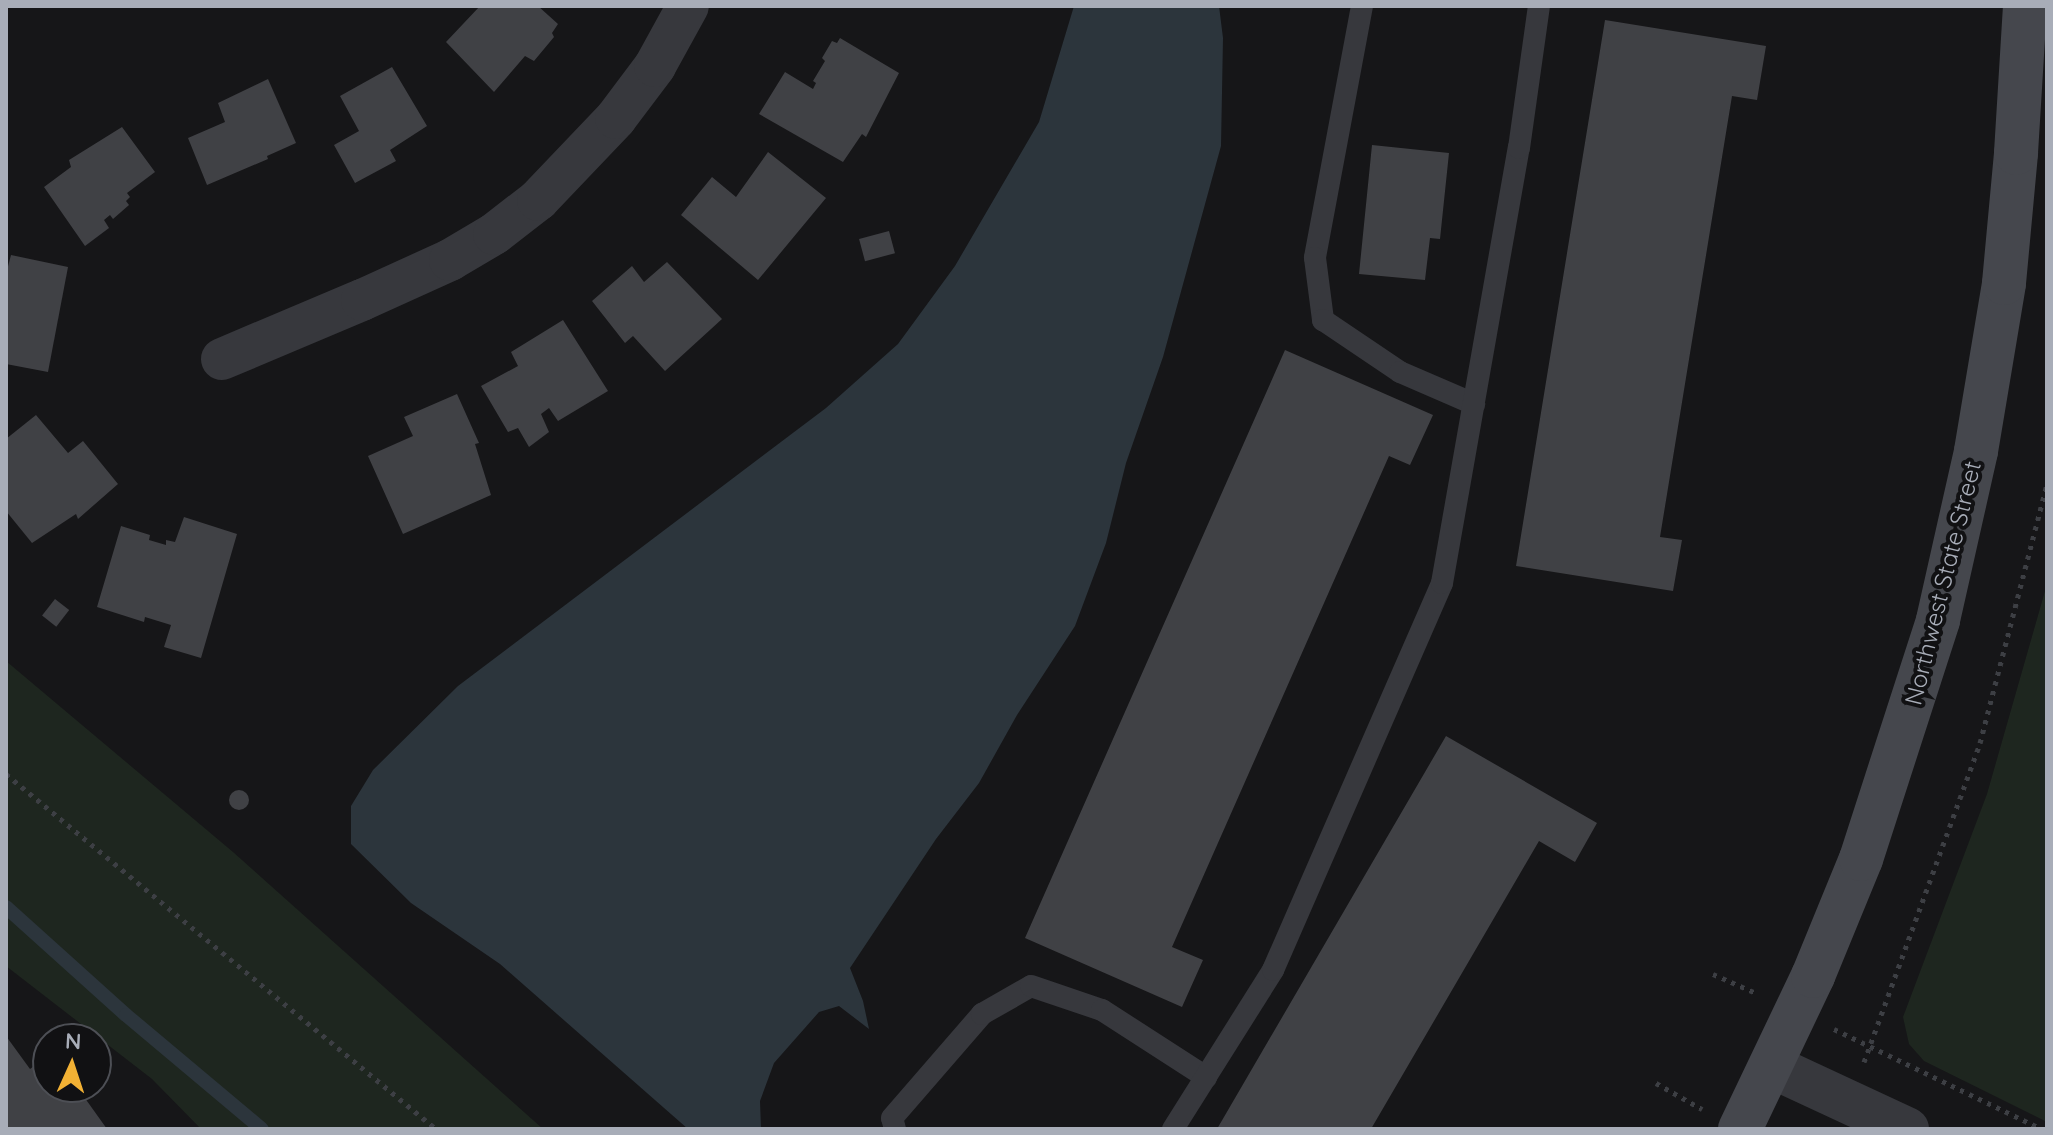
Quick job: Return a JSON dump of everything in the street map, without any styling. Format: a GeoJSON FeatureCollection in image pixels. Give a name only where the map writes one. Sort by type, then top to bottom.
{"type":"FeatureCollection","features":[{"type":"Feature","properties":{"kind":"main road","name":"Northwest State Street"},"geometry":{"type":"LineString","coordinates":[[1725,1121],[1771,1066],[1797,1012],[1861,859],[1930,646],[1960,533],[2004,283],[2025,6]]}},
{"type":"Feature","properties":{"kind":"street"},"geometry":{"type":"LineString","coordinates":[[222,359],[450,260],[494,234],[538,200],[616,118],[655,66],[688,6]]}},
{"type":"Feature","properties":{"kind":"street"},"geometry":{"type":"LineString","coordinates":[[1771,1066],[1907,1129]]}},
{"type":"Feature","properties":{"kind":"lane"},"geometry":{"type":"LineString","coordinates":[[1362,6],[1315,258],[1323,320],[1400,372],[1474,404]]}},
{"type":"Feature","properties":{"kind":"lane"},"geometry":{"type":"LineString","coordinates":[[1173,1129],[1273,970],[1442,583],[1519,148],[1539,6]]}},
{"type":"Feature","properties":{"kind":"lane"},"geometry":{"type":"LineString","coordinates":[[895,1129],[892,1118],[982,1014],[1031,986],[1102,1010],[1206,1077]]}},
{"type":"Feature","properties":{"kind":"path"},"geometry":{"type":"LineString","coordinates":[[1847,1099],[1872,1046],[1980,743],[2044,511],[2047,484]]}},
{"type":"Feature","properties":{"kind":"path"},"geometry":{"type":"LineString","coordinates":[[6,774],[436,1129]]}},
{"type":"Feature","properties":{"kind":"path"},"geometry":{"type":"LineString","coordinates":[[1713,974],[1872,1046],[2042,1129]]}},
{"type":"Feature","properties":{"kind":"path"},"geometry":{"type":"LineString","coordinates":[[1656,1083],[1725,1121]]}},
{"type":"Feature","properties":{"kind":"shaded area"},"geometry":{"type":"Polygon","coordinates":[[[1074,6],[1219,6],[1223,38],[1221,146],[1163,357],[1126,463],[1106,543],[1075,626],[1017,715],[979,783],[936,839],[850,968],[863,1001],[869,1029],[839,1006],[819,1012],[774,1063],[760,1101],[761,1129],[688,1129],[500,964],[411,903],[351,844],[351,806],[373,770],[458,686],[826,408],[898,344],[955,266],[1039,122],[1074,6]]]}},
{"type":"Feature","properties":{"kind":"shaded area"},"geometry":{"type":"Polygon","coordinates":[[[2047,584],[2047,1122],[1924,1061],[1909,1044],[1903,1017],[1987,794],[2047,584]]]}},
{"type":"Feature","properties":{"kind":"shaded area"},"geometry":{"type":"Polygon","coordinates":[[[6,661],[233,852],[543,1129],[201,1129],[152,1079],[112,1048],[112,1023],[80,1023],[6,966],[6,661]]]}},
{"type":"Feature","properties":{"kind":"building"},"geometry":{"type":"Polygon","coordinates":[[[480,6],[538,6],[558,24],[552,33],[554,37],[534,61],[525,56],[494,92],[446,42],[480,6]]]}},
{"type":"Feature","properties":{"kind":"building"},"geometry":{"type":"Polygon","coordinates":[[[1605,20],[1766,46],[1757,100],[1732,96],[1660,537],[1682,540],[1673,591],[1516,566],[1605,20]]]}},
{"type":"Feature","properties":{"kind":"building"},"geometry":{"type":"Polygon","coordinates":[[[840,38],[899,73],[866,137],[862,134],[843,162],[759,114],[785,72],[813,89],[816,83],[813,81],[825,61],[822,58],[832,41],[837,43],[840,38]]]}},
{"type":"Feature","properties":{"kind":"building"},"geometry":{"type":"Polygon","coordinates":[[[392,67],[427,126],[390,150],[396,161],[355,183],[334,145],[359,131],[340,96],[392,67]]]}},
{"type":"Feature","properties":{"kind":"building"},"geometry":{"type":"Polygon","coordinates":[[[268,79],[296,143],[267,156],[268,159],[207,185],[188,138],[225,122],[218,103],[268,79]]]}},
{"type":"Feature","properties":{"kind":"building"},"geometry":{"type":"Polygon","coordinates":[[[122,127],[155,172],[127,193],[129,205],[113,219],[110,215],[104,220],[109,228],[85,246],[44,187],[71,167],[69,160],[122,127]]]}},
{"type":"Feature","properties":{"kind":"building"},"geometry":{"type":"Polygon","coordinates":[[[1372,145],[1449,153],[1440,239],[1430,238],[1425,280],[1359,274],[1372,145]]]}},
{"type":"Feature","properties":{"kind":"building"},"geometry":{"type":"Polygon","coordinates":[[[768,152],[826,198],[758,280],[681,215],[712,177],[736,197],[768,152]]]}},
{"type":"Feature","properties":{"kind":"building"},"geometry":{"type":"Polygon","coordinates":[[[889,231],[895,253],[865,261],[859,239],[889,231]]]}},
{"type":"Feature","properties":{"kind":"building"},"geometry":{"type":"Polygon","coordinates":[[[11,255],[68,267],[48,372],[6,364],[6,274],[11,255]]]}},
{"type":"Feature","properties":{"kind":"building"},"geometry":{"type":"Polygon","coordinates":[[[667,262],[722,319],[665,371],[633,336],[625,343],[592,301],[632,266],[644,282],[667,262]]]}},
{"type":"Feature","properties":{"kind":"building"},"geometry":{"type":"Polygon","coordinates":[[[563,320],[608,391],[558,421],[549,408],[541,414],[549,432],[529,447],[518,428],[508,432],[481,386],[518,366],[511,352],[563,320]]]}},
{"type":"Feature","properties":{"kind":"building"},"geometry":{"type":"Polygon","coordinates":[[[1285,350],[1433,415],[1410,465],[1389,456],[1172,947],[1203,960],[1182,1007],[1025,938],[1285,350]]]}},
{"type":"Feature","properties":{"kind":"building"},"geometry":{"type":"Polygon","coordinates":[[[457,394],[479,443],[475,444],[491,495],[403,534],[368,456],[413,436],[404,417],[457,394]]]}},
{"type":"Feature","properties":{"kind":"building"},"geometry":{"type":"Polygon","coordinates":[[[36,415],[68,453],[83,441],[118,484],[78,519],[76,514],[32,543],[6,511],[6,439],[36,415]]]}},
{"type":"Feature","properties":{"kind":"building"},"geometry":{"type":"Polygon","coordinates":[[[184,517],[237,534],[201,658],[164,647],[171,625],[145,617],[144,622],[97,607],[121,526],[150,535],[149,540],[166,545],[166,540],[175,542],[184,517]]]}},
{"type":"Feature","properties":{"kind":"building"},"geometry":{"type":"Polygon","coordinates":[[[55,599],[69,610],[56,627],[42,616],[55,599]]]}},
{"type":"Feature","properties":{"kind":"building"},"geometry":{"type":"Polygon","coordinates":[[[1446,736],[1597,823],[1575,862],[1539,841],[1371,1129],[1217,1129],[1446,736]]]}},
{"type":"Feature","properties":{"kind":"building"},"geometry":{"type":"Polygon","coordinates":[[[239,790],[246,793],[249,800],[246,807],[239,810],[232,807],[229,800],[232,793],[239,790]]]}},
{"type":"Feature","properties":{"kind":"building"},"geometry":{"type":"Polygon","coordinates":[[[6,1036],[30,1069],[32,1068],[32,1103],[88,1103],[107,1129],[6,1129],[6,1036]]]}},
{"type":"Feature","properties":{"kind":"waterway"},"geometry":{"type":"LineString","coordinates":[[6,907],[126,1015],[262,1129]]}}]}
